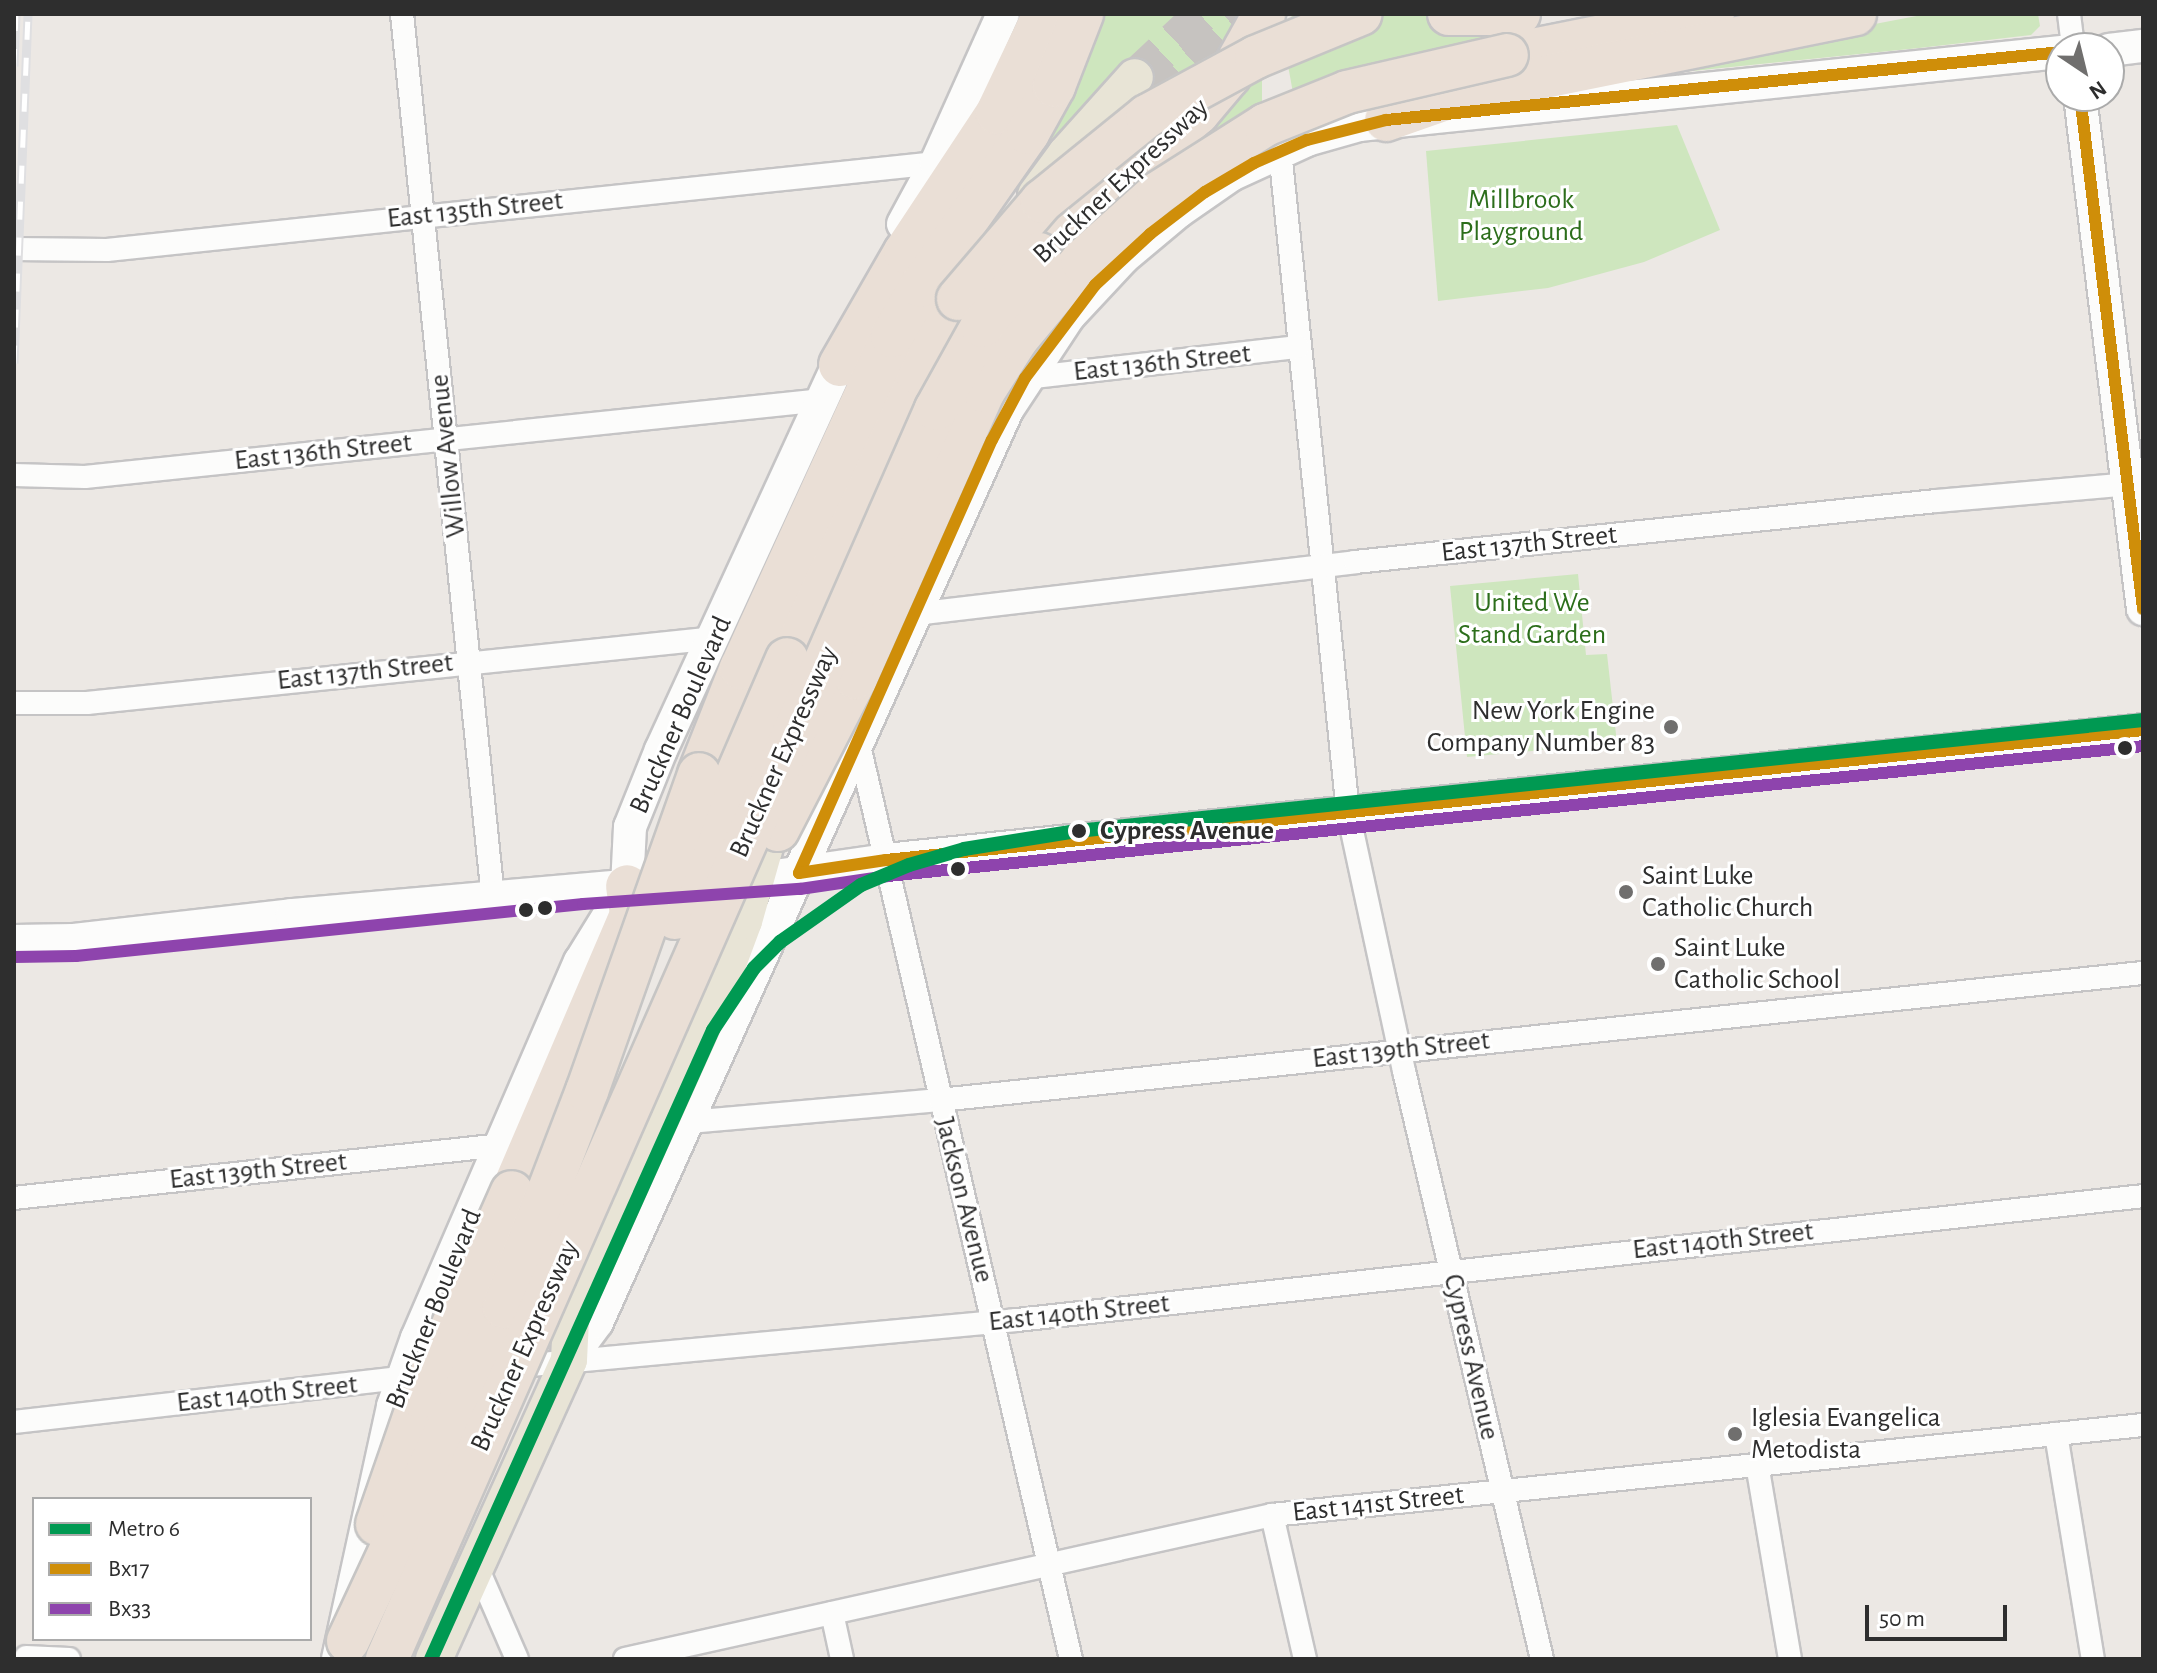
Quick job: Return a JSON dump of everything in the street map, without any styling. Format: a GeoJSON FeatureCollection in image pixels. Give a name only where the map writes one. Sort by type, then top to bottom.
{"type":"FeatureCollection","features":[{"type":"Feature","properties":{"kind":"highway"},"geometry":{"type":"LineString","coordinates":[[831,382],[911,242],[997,113],[1044,14]]}},
{"type":"Feature","properties":{"kind":"highway","name":"Bruckner Expressway"},"geometry":{"type":"LineString","coordinates":[[349,1655],[504,1307],[583,1105],[690,797],[741,668],[892,336],[921,286],[1028,133],[1054,86],[1082,14]]}},
{"type":"Feature","properties":{"kind":"highway","name":"Bruckner Expressway"},"geometry":{"type":"LineString","coordinates":[[387,1659],[659,1116],[751,826],[936,409],[967,349],[1039,254],[1090,204],[1187,123],[1216,93],[1230,75],[1264,14]]}},
{"type":"Feature","properties":{"kind":"highway"},"geometry":{"type":"LineString","coordinates":[[504,1307],[559,1197],[712,830],[845,526],[916,372],[958,299],[1005,240],[1042,201],[1147,116],[1256,57],[1361,14]]}},
{"type":"Feature","properties":{"kind":"highway"},"geometry":{"type":"LineString","coordinates":[[1449,14],[1530,31]]}},
{"type":"Feature","properties":{"kind":"highway"},"geometry":{"type":"LineString","coordinates":[[659,1116],[984,391],[1017,339],[1061,283],[1107,236],[1158,193],[1265,125],[1530,31],[1713,14]]}},
{"type":"Feature","properties":{"kind":"highway"},"geometry":{"type":"LineString","coordinates":[[1386,120],[1460,94],[1855,14]]}},
{"type":"Feature","properties":{"kind":"highway"},"geometry":{"type":"LineString","coordinates":[[349,1655],[378,1520],[411,1425],[631,914],[627,886]]}},
{"type":"Feature","properties":{"kind":"main road","name":"Bruckner Boulevard"},"geometry":{"type":"LineString","coordinates":[[349,1655],[393,1406],[402,1378],[580,962],[627,886],[630,827],[661,750],[716,638],[831,382],[860,309],[936,163],[1003,14]]}},
{"type":"Feature","properties":{"kind":"main road"},"geometry":{"type":"LineString","coordinates":[[659,1116],[799,873],[992,440],[1025,378],[1069,316],[1123,258],[1205,192],[1280,151],[1332,132],[1386,120],[2045,54]]}},
{"type":"Feature","properties":{"kind":"main road"},"geometry":{"type":"LineString","coordinates":[[349,1655],[492,1369],[708,880],[788,683],[949,330],[1066,154],[1144,88],[987,307],[960,356],[869,557],[808,707],[744,921],[712,1007],[659,1116],[571,1319],[569,1360],[434,1659]]}},
{"type":"Feature","properties":{"kind":"main road"},"geometry":{"type":"LineString","coordinates":[[2082,112],[2135,483],[2143,609]]}},
{"type":"Feature","properties":{"kind":"main road"},"geometry":{"type":"LineString","coordinates":[[627,886],[788,683]]}},
{"type":"Feature","properties":{"kind":"main road"},"geometry":{"type":"LineString","coordinates":[[14,941],[74,940],[493,897],[799,873],[886,860],[2143,730]]}},
{"type":"Feature","properties":{"kind":"street","name":"Willow Avenue"},"geometry":{"type":"LineString","coordinates":[[402,14],[493,897]]}},
{"type":"Feature","properties":{"kind":"street","name":"Cypress Avenue"},"geometry":{"type":"LineString","coordinates":[[1280,151],[1348,812],[1399,1050],[1542,1659]]}},
{"type":"Feature","properties":{"kind":"street","name":"East 135th Street"},"geometry":{"type":"LineString","coordinates":[[14,249],[107,250],[936,163]]}},
{"type":"Feature","properties":{"kind":"street","name":"East 136th Street"},"geometry":{"type":"LineString","coordinates":[[1025,378],[1298,347]]}},
{"type":"Feature","properties":{"kind":"street","name":"East 136th Street"},"geometry":{"type":"LineString","coordinates":[[14,475],[85,477],[446,438],[831,382]]}},
{"type":"Feature","properties":{"kind":"street","name":"East 137th Street"},"geometry":{"type":"LineString","coordinates":[[915,614],[1322,566],[2135,483]]}},
{"type":"Feature","properties":{"kind":"street","name":"East 137th Street"},"geometry":{"type":"LineString","coordinates":[[14,703],[87,703],[716,638]]}},
{"type":"Feature","properties":{"kind":"street","name":"Jackson Avenue"},"geometry":{"type":"LineString","coordinates":[[858,741],[1071,1659]]}},
{"type":"Feature","properties":{"kind":"street","name":"East 139th Street"},"geometry":{"type":"LineString","coordinates":[[659,1116],[940,1100],[2143,973]]}},
{"type":"Feature","properties":{"kind":"street","name":"East 139th Street"},"geometry":{"type":"LineString","coordinates":[[14,1198],[502,1145]]}},
{"type":"Feature","properties":{"kind":"street","name":"East 140th Street"},"geometry":{"type":"LineString","coordinates":[[14,1422],[569,1360],[994,1323],[1450,1270],[2143,1196]]}},
{"type":"Feature","properties":{"kind":"street","name":"East 141st Street"},"geometry":{"type":"LineString","coordinates":[[625,1659],[1272,1515],[2143,1425]]}},
{"type":"Feature","properties":{"kind":"street"},"geometry":{"type":"LineString","coordinates":[[2056,1434],[2093,1659]]}},
{"type":"Feature","properties":{"kind":"street"},"geometry":{"type":"LineString","coordinates":[[1757,1464],[1790,1659]]}},
{"type":"Feature","properties":{"kind":"street"},"geometry":{"type":"LineString","coordinates":[[1272,1515],[1305,1659]]}},
{"type":"Feature","properties":{"kind":"street"},"geometry":{"type":"LineString","coordinates":[[477,1567],[517,1659]]}},
{"type":"Feature","properties":{"kind":"street"},"geometry":{"type":"LineString","coordinates":[[832,1613],[842,1659]]}},
{"type":"Feature","properties":{"kind":"street"},"geometry":{"type":"LineString","coordinates":[[26,1657],[69,1659]]}},
{"type":"Feature","properties":{"kind":"green space"},"geometry":{"type":"Polygon","coordinates":[[[1100,14],[1250,14],[1245,30],[1164,110],[1124,68],[1050,151],[1042,143],[1100,14]]]}},
{"type":"Feature","properties":{"kind":"green space"},"geometry":{"type":"Polygon","coordinates":[[[1293,14],[1499,14],[1503,41],[1296,109],[1282,33],[1293,14]]]}},
{"type":"Feature","properties":{"kind":"green space"},"geometry":{"type":"Polygon","coordinates":[[[1927,14],[2038,14],[2040,26],[2031,35],[1919,48],[1663,74],[1654,66],[1927,14]]]}},
{"type":"Feature","properties":{"kind":"green space"},"geometry":{"type":"Polygon","coordinates":[[[1262,57],[1262,126],[1196,146],[1224,114],[1262,57]]]}},
{"type":"Feature","properties":{"kind":"green space","name":"Millbrook Playground"},"geometry":{"type":"Polygon","coordinates":[[[1677,125],[1720,230],[1644,262],[1548,288],[1438,301],[1426,151],[1677,125]]]}},
{"type":"Feature","properties":{"kind":"green space","name":"United We Stand Garden"},"geometry":{"type":"Polygon","coordinates":[[[1578,574],[1586,655],[1607,654],[1617,743],[1467,757],[1450,586],[1578,574]]]}},
{"type":"Feature","properties":{"kind":"tunnel"},"geometry":{"type":"LineString","coordinates":[[1135,77],[1202,14]]}},
{"type":"Feature","properties":{"kind":"tunnel"},"geometry":{"type":"LineString","coordinates":[[1154,99],[1246,14]]}},
{"type":"Feature","properties":{"kind":"railway"},"geometry":{"type":"LineString","coordinates":[[14,66],[16,14]]}},
{"type":"Feature","properties":{"kind":"railway"},"geometry":{"type":"LineString","coordinates":[[14,363],[28,14]]}},
{"type":"Feature","properties":{"kind":"metro line","name":"6"},"geometry":{"type":"LineString","coordinates":[[431,1659],[713,1030],[754,968],[780,942],[861,885],[909,865],[964,849],[1077,831],[2143,720]]}},
{"type":"Feature","properties":{"kind":"transit line","name":"Bx17"},"geometry":{"type":"LineString","coordinates":[[799,873],[992,440],[1025,378],[1095,285],[1150,234],[1205,192],[1254,163],[1307,140],[1386,120],[2045,54]]}},
{"type":"Feature","properties":{"kind":"transit line","name":"Bx17"},"geometry":{"type":"LineString","coordinates":[[2082,112],[2143,609]]}},
{"type":"Feature","properties":{"kind":"transit line","name":"Bx17"},"geometry":{"type":"LineString","coordinates":[[799,873],[886,860],[2143,730]]}},
{"type":"Feature","properties":{"kind":"transit line","name":"Bx33"},"geometry":{"type":"LineString","coordinates":[[14,957],[76,956],[583,904],[800,889],[888,876],[2143,746]]}},
{"type":"Feature","properties":{"kind":"place","name":"New York Engine Company Number 83"},"geometry":{"type":"Point","coordinates":[1671,727]}},
{"type":"Feature","properties":{"kind":"place","name":"Cypress Avenue"},"geometry":{"type":"Point","coordinates":[1079,831]}},
{"type":"Feature","properties":{"kind":"place","name":"Saint Luke Catholic Church"},"geometry":{"type":"Point","coordinates":[1626,892]}},
{"type":"Feature","properties":{"kind":"place","name":"Saint Luke Catholic School"},"geometry":{"type":"Point","coordinates":[1658,964]}},
{"type":"Feature","properties":{"kind":"place","name":"Iglesia Evangelica Metodista"},"geometry":{"type":"Point","coordinates":[1735,1434]}}]}
